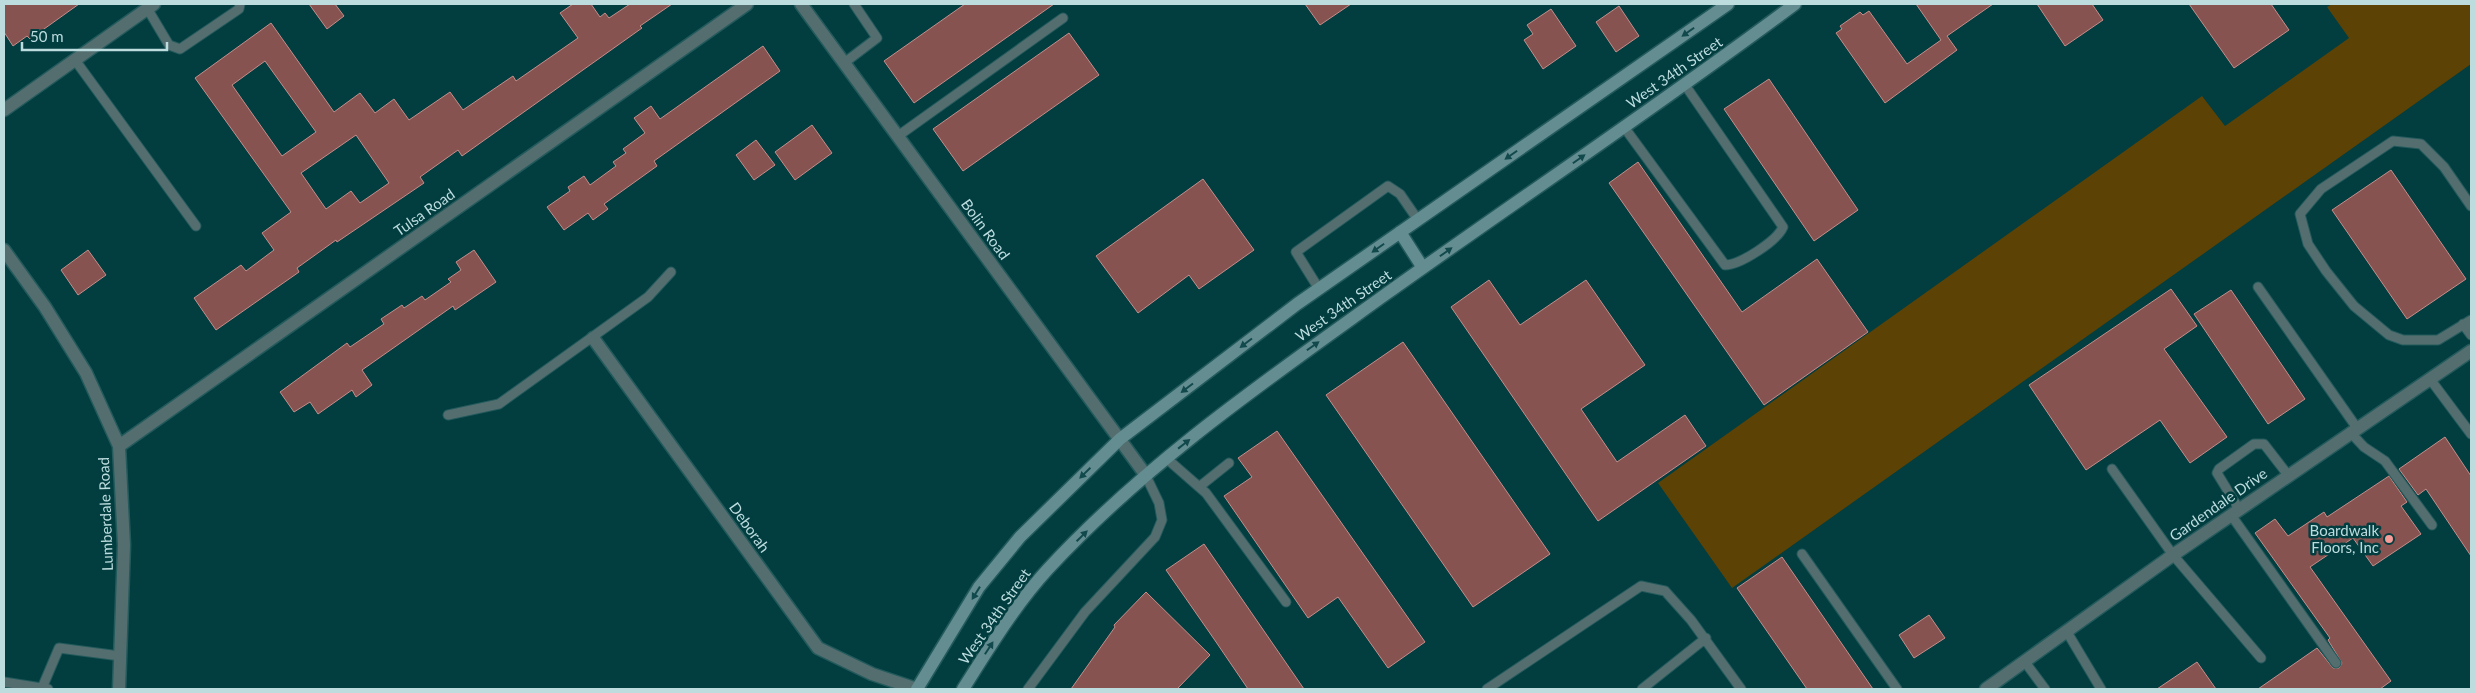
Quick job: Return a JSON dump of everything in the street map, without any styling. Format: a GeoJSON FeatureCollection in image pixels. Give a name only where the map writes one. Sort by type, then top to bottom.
{"type":"FeatureCollection","features":[{"type":"Feature","properties":{"kind":"main road","name":"West 34th Street"},"geometry":{"type":"LineString","coordinates":[[917,689],[979,588],[1020,537],[1120,439],[1319,289],[1728,4]]}},
{"type":"Feature","properties":{"kind":"main road","name":"West 34th Street"},"geometry":{"type":"LineString","coordinates":[[963,689],[1013,612],[1048,570],[1145,474],[1281,369],[1685,85],[1795,4]]}},
{"type":"Feature","properties":{"kind":"main road"},"geometry":{"type":"LineString","coordinates":[[1400,232],[1423,268]]}},
{"type":"Feature","properties":{"kind":"street","name":"Tulsa Road"},"geometry":{"type":"LineString","coordinates":[[119,446],[748,4]]}},
{"type":"Feature","properties":{"kind":"street","name":"Bolin Road"},"geometry":{"type":"LineString","coordinates":[[803,5],[1145,474]]}},
{"type":"Feature","properties":{"kind":"street"},"geometry":{"type":"LineString","coordinates":[[4,110],[150,6]]}},
{"type":"Feature","properties":{"kind":"street","name":"Lumberdale Road"},"geometry":{"type":"LineString","coordinates":[[4,250],[45,307],[86,373],[119,446],[124,544],[119,689]]}},
{"type":"Feature","properties":{"kind":"street","name":"Deborah"},"geometry":{"type":"LineString","coordinates":[[592,338],[818,648],[872,674],[917,689]]}},
{"type":"Feature","properties":{"kind":"street","name":"Gardendale Drive"},"geometry":{"type":"LineString","coordinates":[[1990,688],[2173,555],[2471,351]]}},
{"type":"Feature","properties":{"kind":"lane"},"geometry":{"type":"LineString","coordinates":[[150,6],[169,45],[180,49],[239,9],[240,4]]}},
{"type":"Feature","properties":{"kind":"lane"},"geometry":{"type":"LineString","coordinates":[[844,63],[878,38],[854,4]]}},
{"type":"Feature","properties":{"kind":"lane"},"geometry":{"type":"LineString","coordinates":[[898,136],[1063,18]]}},
{"type":"Feature","properties":{"kind":"lane"},"geometry":{"type":"LineString","coordinates":[[75,60],[196,226]]}},
{"type":"Feature","properties":{"kind":"lane"},"geometry":{"type":"LineString","coordinates":[[1624,127],[1725,265],[1734,265],[1779,236],[1783,227],[1685,85]]}},
{"type":"Feature","properties":{"kind":"lane"},"geometry":{"type":"LineString","coordinates":[[2471,206],[2444,167],[2421,144],[2393,141],[2321,189],[2300,214],[2308,244],[2326,271],[2354,306],[2389,335],[2403,340],[2438,340],[2467,322],[2471,335]]}},
{"type":"Feature","properties":{"kind":"lane"},"geometry":{"type":"LineString","coordinates":[[1319,289],[1296,252],[1318,234],[1388,186],[1400,194],[1418,220]]}},
{"type":"Feature","properties":{"kind":"lane"},"geometry":{"type":"LineString","coordinates":[[448,415],[498,404],[648,297],[671,272]]}},
{"type":"Feature","properties":{"kind":"lane"},"geometry":{"type":"LineString","coordinates":[[2258,287],[2364,447],[2385,461],[2432,525]]}},
{"type":"Feature","properties":{"kind":"lane"},"geometry":{"type":"LineString","coordinates":[[2430,379],[2471,434]]}},
{"type":"Feature","properties":{"kind":"lane"},"geometry":{"type":"LineString","coordinates":[[2288,475],[2264,444],[2254,444],[2219,469],[2217,473],[2235,512],[2336,663]]}},
{"type":"Feature","properties":{"kind":"lane"},"geometry":{"type":"LineString","coordinates":[[1166,458],[1206,493],[1286,602]]}},
{"type":"Feature","properties":{"kind":"lane"},"geometry":{"type":"LineString","coordinates":[[1199,488],[1229,463]]}},
{"type":"Feature","properties":{"kind":"lane"},"geometry":{"type":"LineString","coordinates":[[2112,469],[2173,555],[2261,658]]}},
{"type":"Feature","properties":{"kind":"lane"},"geometry":{"type":"LineString","coordinates":[[1028,689],[1085,612],[1155,537],[1162,520],[1159,503],[1145,474]]}},
{"type":"Feature","properties":{"kind":"lane"},"geometry":{"type":"LineString","coordinates":[[1802,554],[1897,689]]}},
{"type":"Feature","properties":{"kind":"lane"},"geometry":{"type":"LineString","coordinates":[[1487,689],[1641,586],[1665,591],[1706,638],[1741,689]]}},
{"type":"Feature","properties":{"kind":"lane"},"geometry":{"type":"LineString","coordinates":[[2067,632],[2102,689]]}},
{"type":"Feature","properties":{"kind":"lane"},"geometry":{"type":"LineString","coordinates":[[1642,689],[1706,638]]}},
{"type":"Feature","properties":{"kind":"lane"},"geometry":{"type":"LineString","coordinates":[[4,682],[45,689],[59,648],[120,656]]}},
{"type":"Feature","properties":{"kind":"lane"},"geometry":{"type":"LineString","coordinates":[[2025,662],[2045,689]]}},
{"type":"Feature","properties":{"kind":"shaded area"},"geometry":{"type":"Polygon","coordinates":[[[2332,4],[2471,4],[2471,64],[1732,588],[1658,483],[2202,96],[2225,126],[2349,38],[2327,7],[2332,4]]]}},
{"type":"Feature","properties":{"kind":"building"},"geometry":{"type":"Polygon","coordinates":[[[4,4],[79,4],[30,39],[27,36],[13,46],[4,32],[4,4]]]}},
{"type":"Feature","properties":{"kind":"building"},"geometry":{"type":"Polygon","coordinates":[[[309,4],[335,4],[344,16],[327,29],[309,4]]]}},
{"type":"Feature","properties":{"kind":"building"},"geometry":{"type":"Polygon","coordinates":[[[573,4],[591,4],[600,17],[605,13],[609,18],[630,4],[672,4],[640,26],[642,28],[462,156],[458,150],[420,177],[424,183],[337,242],[336,240],[297,268],[299,272],[216,330],[194,298],[241,265],[246,271],[274,250],[262,233],[291,212],[195,78],[271,23],[334,112],[360,93],[375,113],[394,99],[409,120],[450,92],[463,110],[513,76],[516,81],[578,38],[560,13],[573,4]],[[265,61],[232,85],[282,156],[316,132],[265,61]],[[356,135],[301,173],[326,209],[351,191],[360,203],[389,183],[356,135]]]}},
{"type":"Feature","properties":{"kind":"building"},"geometry":{"type":"Polygon","coordinates":[[[965,4],[1054,4],[914,103],[884,61],[965,4]]]}},
{"type":"Feature","properties":{"kind":"building"},"geometry":{"type":"Polygon","coordinates":[[[1305,4],[1351,4],[1320,25],[1305,4]]]}},
{"type":"Feature","properties":{"kind":"building"},"geometry":{"type":"Polygon","coordinates":[[[1916,4],[1993,4],[1947,36],[1957,50],[1885,103],[1836,33],[1842,29],[1840,26],[1860,12],[1863,15],[1869,11],[1907,64],[1941,40],[1916,4]]]}},
{"type":"Feature","properties":{"kind":"building"},"geometry":{"type":"Polygon","coordinates":[[[2037,4],[2092,4],[2103,20],[2065,46],[2037,4]]]}},
{"type":"Feature","properties":{"kind":"building"},"geometry":{"type":"Polygon","coordinates":[[[2189,4],[2271,4],[2289,30],[2234,68],[2189,4]]]}},
{"type":"Feature","properties":{"kind":"building"},"geometry":{"type":"Polygon","coordinates":[[[1619,6],[1639,36],[1616,52],[1596,22],[1619,6]]]}},
{"type":"Feature","properties":{"kind":"building"},"geometry":{"type":"Polygon","coordinates":[[[1551,9],[1576,46],[1543,69],[1524,40],[1533,34],[1527,25],[1551,9]]]}},
{"type":"Feature","properties":{"kind":"building"},"geometry":{"type":"Polygon","coordinates":[[[1069,33],[1099,75],[963,171],[933,129],[1069,33]]]}},
{"type":"Feature","properties":{"kind":"building"},"geometry":{"type":"Polygon","coordinates":[[[763,46],[780,71],[654,161],[657,166],[604,204],[608,209],[593,220],[588,213],[564,230],[547,207],[570,191],[568,187],[584,176],[590,185],[616,166],[613,162],[626,153],[623,149],[645,133],[634,118],[651,106],[660,119],[763,46]]]}},
{"type":"Feature","properties":{"kind":"building"},"geometry":{"type":"Polygon","coordinates":[[[1769,79],[1858,210],[1814,241],[1724,109],[1769,79]]]}},
{"type":"Feature","properties":{"kind":"building"},"geometry":{"type":"Polygon","coordinates":[[[812,125],[832,153],[795,180],[775,152],[812,125]]]}},
{"type":"Feature","properties":{"kind":"building"},"geometry":{"type":"Polygon","coordinates":[[[756,140],[775,165],[754,180],[736,155],[756,140]]]}},
{"type":"Feature","properties":{"kind":"building"},"geometry":{"type":"Polygon","coordinates":[[[1638,162],[1742,312],[1817,259],[1868,332],[1764,405],[1609,183],[1638,162]]]}},
{"type":"Feature","properties":{"kind":"building"},"geometry":{"type":"Polygon","coordinates":[[[2391,170],[2466,279],[2407,319],[2332,210],[2391,170]]]}},
{"type":"Feature","properties":{"kind":"building"},"geometry":{"type":"Polygon","coordinates":[[[1203,179],[1254,250],[1199,289],[1189,275],[1138,313],[1096,256],[1203,179]]]}},
{"type":"Feature","properties":{"kind":"building"},"geometry":{"type":"Polygon","coordinates":[[[88,250],[106,275],[78,295],[61,270],[88,250]]]}},
{"type":"Feature","properties":{"kind":"building"},"geometry":{"type":"Polygon","coordinates":[[[474,250],[496,282],[455,310],[453,306],[362,370],[372,385],[356,397],[352,390],[318,414],[310,402],[294,412],[280,392],[347,343],[350,347],[384,324],[381,319],[402,305],[404,308],[422,296],[425,300],[451,282],[448,279],[461,270],[456,262],[474,250]]]}},
{"type":"Feature","properties":{"kind":"building"},"geometry":{"type":"Polygon","coordinates":[[[1489,280],[1520,325],[1586,280],[1645,365],[1581,409],[1617,462],[1685,415],[1706,446],[1598,521],[1451,307],[1489,280]]]}},
{"type":"Feature","properties":{"kind":"building"},"geometry":{"type":"Polygon","coordinates":[[[2171,289],[2197,326],[2164,349],[2227,437],[2190,463],[2160,420],[2086,470],[2029,385],[2171,289]]]}},
{"type":"Feature","properties":{"kind":"building"},"geometry":{"type":"Polygon","coordinates":[[[2231,290],[2305,399],[2268,424],[2194,314],[2231,290]]]}},
{"type":"Feature","properties":{"kind":"building"},"geometry":{"type":"Polygon","coordinates":[[[1403,342],[1550,554],[1473,607],[1326,395],[1403,342]]]}},
{"type":"Feature","properties":{"kind":"building"},"geometry":{"type":"Polygon","coordinates":[[[1277,431],[1425,642],[1388,668],[1338,597],[1308,618],[1224,496],[1252,477],[1238,458],[1277,431]]]}},
{"type":"Feature","properties":{"kind":"building"},"geometry":{"type":"Polygon","coordinates":[[[2445,437],[2471,476],[2471,556],[2426,489],[2418,495],[2399,469],[2445,437]]]}},
{"type":"Feature","properties":{"kind":"building"},"geometry":{"type":"Polygon","coordinates":[[[2389,476],[2407,502],[2401,506],[2421,534],[2373,566],[2353,538],[2310,567],[2391,681],[2380,689],[2258,689],[2317,648],[2333,668],[2339,668],[2342,663],[2328,640],[2330,638],[2255,533],[2275,519],[2288,536],[2324,512],[2327,517],[2389,476]]]}},
{"type":"Feature","properties":{"kind":"building"},"geometry":{"type":"Polygon","coordinates":[[[1204,544],[1304,689],[1248,689],[1166,570],[1204,544]]]}},
{"type":"Feature","properties":{"kind":"building"},"geometry":{"type":"Polygon","coordinates":[[[1782,557],[1873,689],[1807,689],[1737,588],[1782,557]]]}},
{"type":"Feature","properties":{"kind":"building"},"geometry":{"type":"Polygon","coordinates":[[[1146,592],[1210,655],[1177,689],[1071,689],[1115,627],[1114,625],[1146,592]]]}},
{"type":"Feature","properties":{"kind":"building"},"geometry":{"type":"Polygon","coordinates":[[[1929,615],[1945,638],[1914,658],[1899,635],[1929,615]]]}},
{"type":"Feature","properties":{"kind":"building"},"geometry":{"type":"Polygon","coordinates":[[[2197,662],[2216,689],[2157,689],[2197,662]]]}},
{"type":"Feature","properties":{"kind":"place","name":"Boardwalk Floors, Inc"},"geometry":{"type":"Point","coordinates":[2389,539]}}]}
